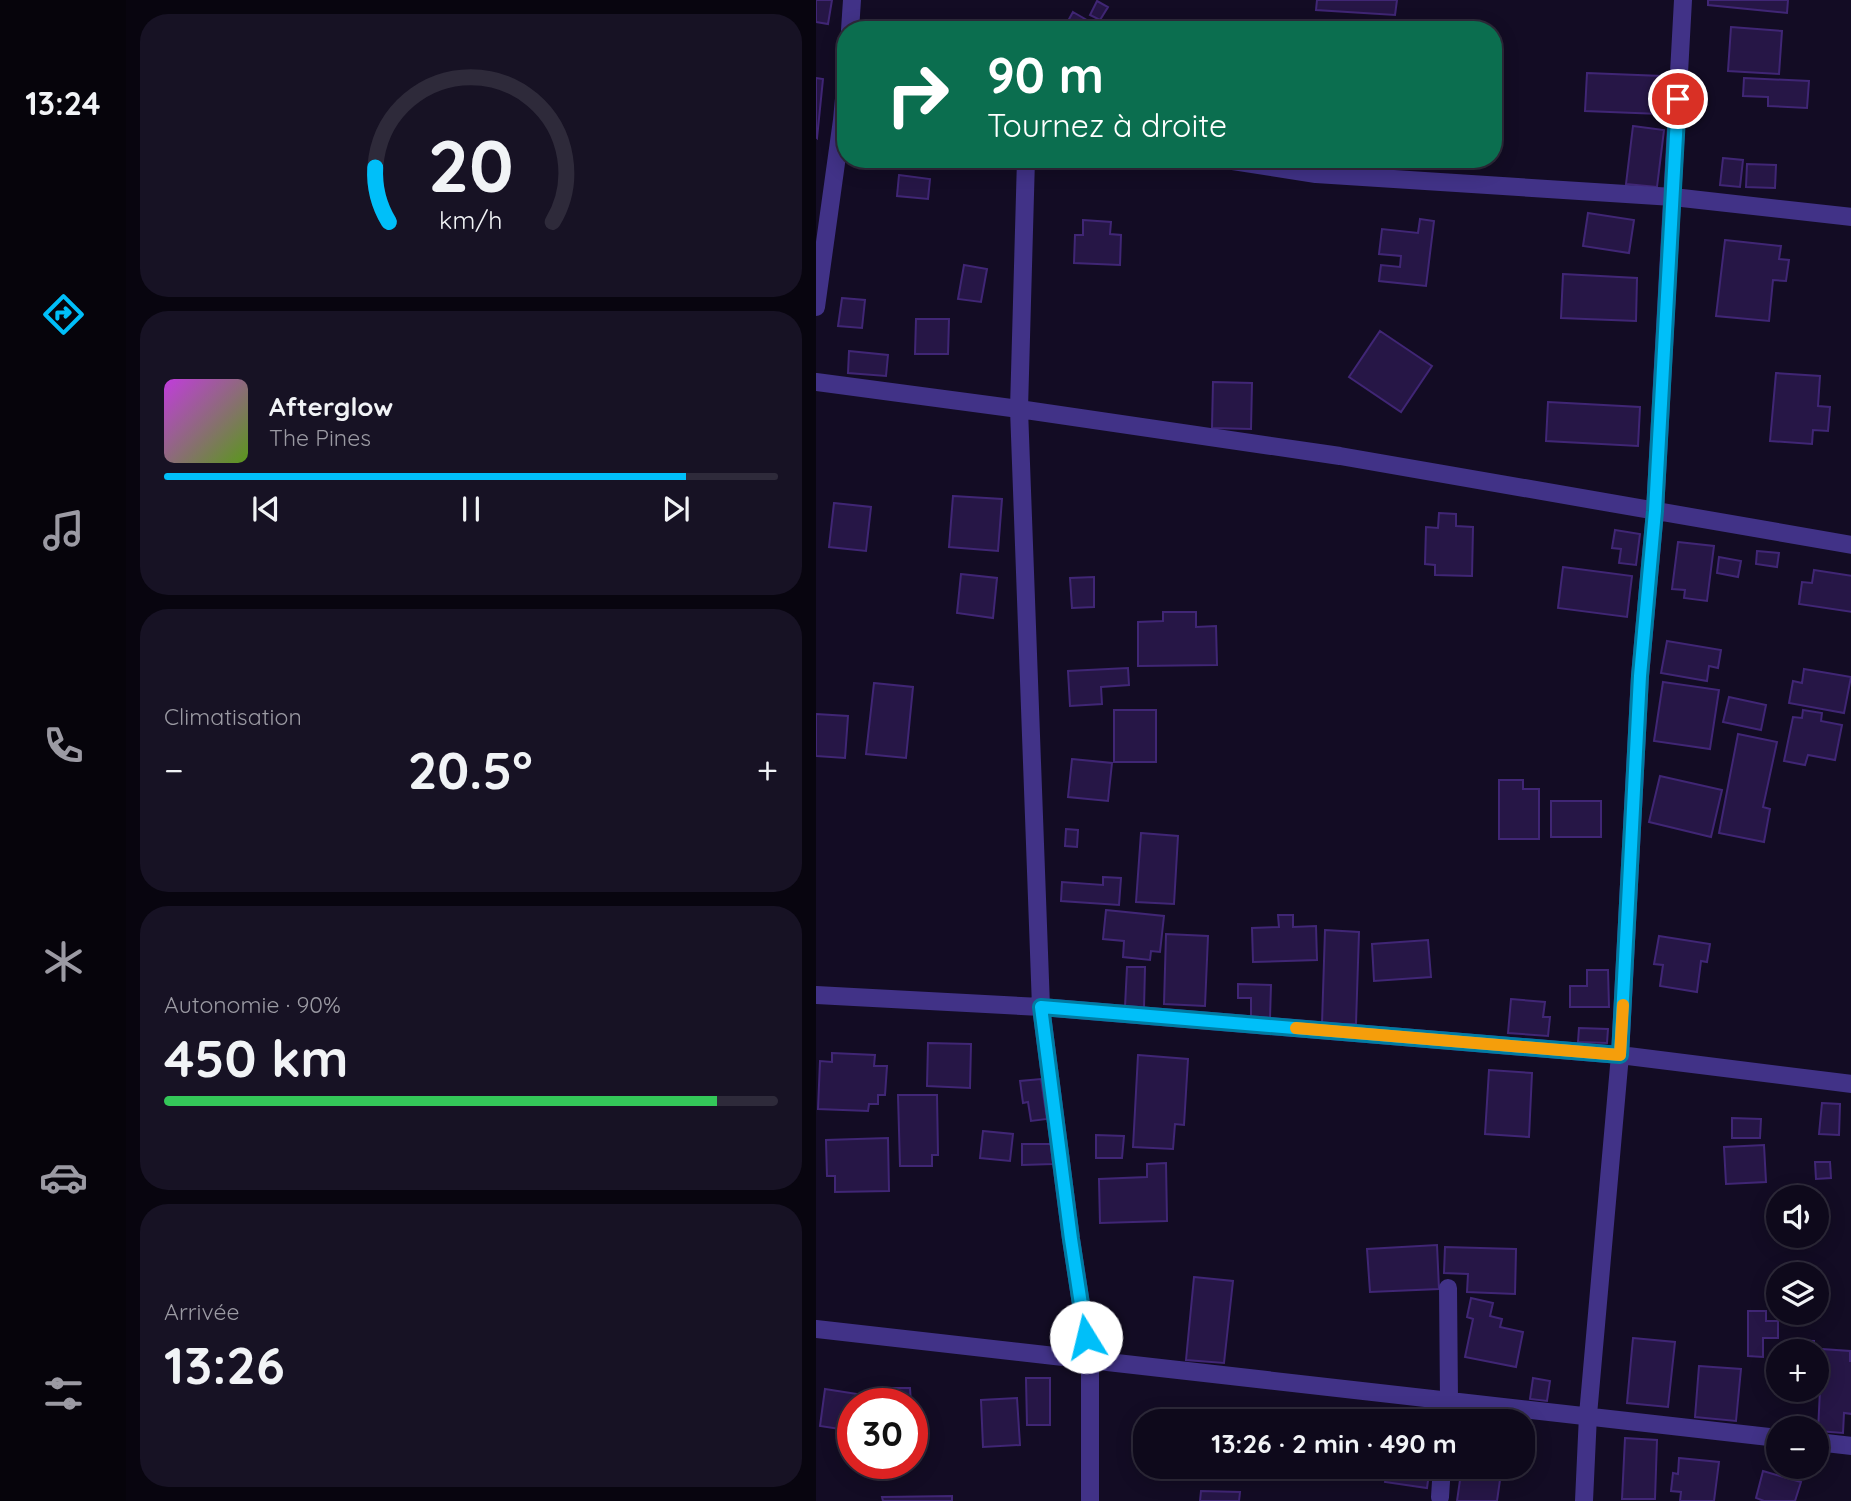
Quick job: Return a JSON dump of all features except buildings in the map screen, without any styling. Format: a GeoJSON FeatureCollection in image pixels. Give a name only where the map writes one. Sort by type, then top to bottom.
{"type":"FeatureCollection","features":[{"type":"Feature","properties":{"kind":"street"},"geometry":{"type":"LineString","coordinates":[[851,21],[852,0]]}},
{"type":"Feature","properties":{"kind":"street"},"geometry":{"type":"LineString","coordinates":[[1584,1501],[1588,1415],[1620,1055],[1640,676],[1655,511],[1683,0]]}},
{"type":"Feature","properties":{"kind":"street"},"geometry":{"type":"LineString","coordinates":[[816,307],[837,167]]}},
{"type":"Feature","properties":{"kind":"street"},"geometry":{"type":"LineString","coordinates":[[1027,168],[1019,409],[1041,1007],[1090,1362],[1090,1501]]}},
{"type":"Feature","properties":{"kind":"street"},"geometry":{"type":"LineString","coordinates":[[1278,168],[1316,174],[1673,197],[1851,217]]}},
{"type":"Feature","properties":{"kind":"street"},"geometry":{"type":"LineString","coordinates":[[816,382],[1340,456],[1851,545]]}},
{"type":"Feature","properties":{"kind":"street"},"geometry":{"type":"LineString","coordinates":[[816,995],[1041,1007],[1620,1055],[1851,1084]]}},
{"type":"Feature","properties":{"kind":"street"},"geometry":{"type":"LineString","coordinates":[[1448,1288],[1448,1409]]}},
{"type":"Feature","properties":{"kind":"street"},"geometry":{"type":"LineString","coordinates":[[816,1329],[1766,1437]]}},
{"type":"Feature","properties":{"kind":"street"},"geometry":{"type":"LineString","coordinates":[[1829,1443],[1851,1446]]}},
{"type":"Feature","properties":{"kind":"street"},"geometry":{"type":"LineString","coordinates":[[1440,1497],[1441,1479]]}},
{"type":"Feature","properties":{"kind":"slow traffic"},"geometry":{"type":"LineString","coordinates":[[1296,1028],[1620,1055],[1623,1005]]}},
{"type":"Feature","properties":{"kind":"route"},"geometry":{"type":"LineString","coordinates":[[1086,1337],[1041,1007],[1620,1055],[1640,676],[1655,511],[1678,99]]}}]}
